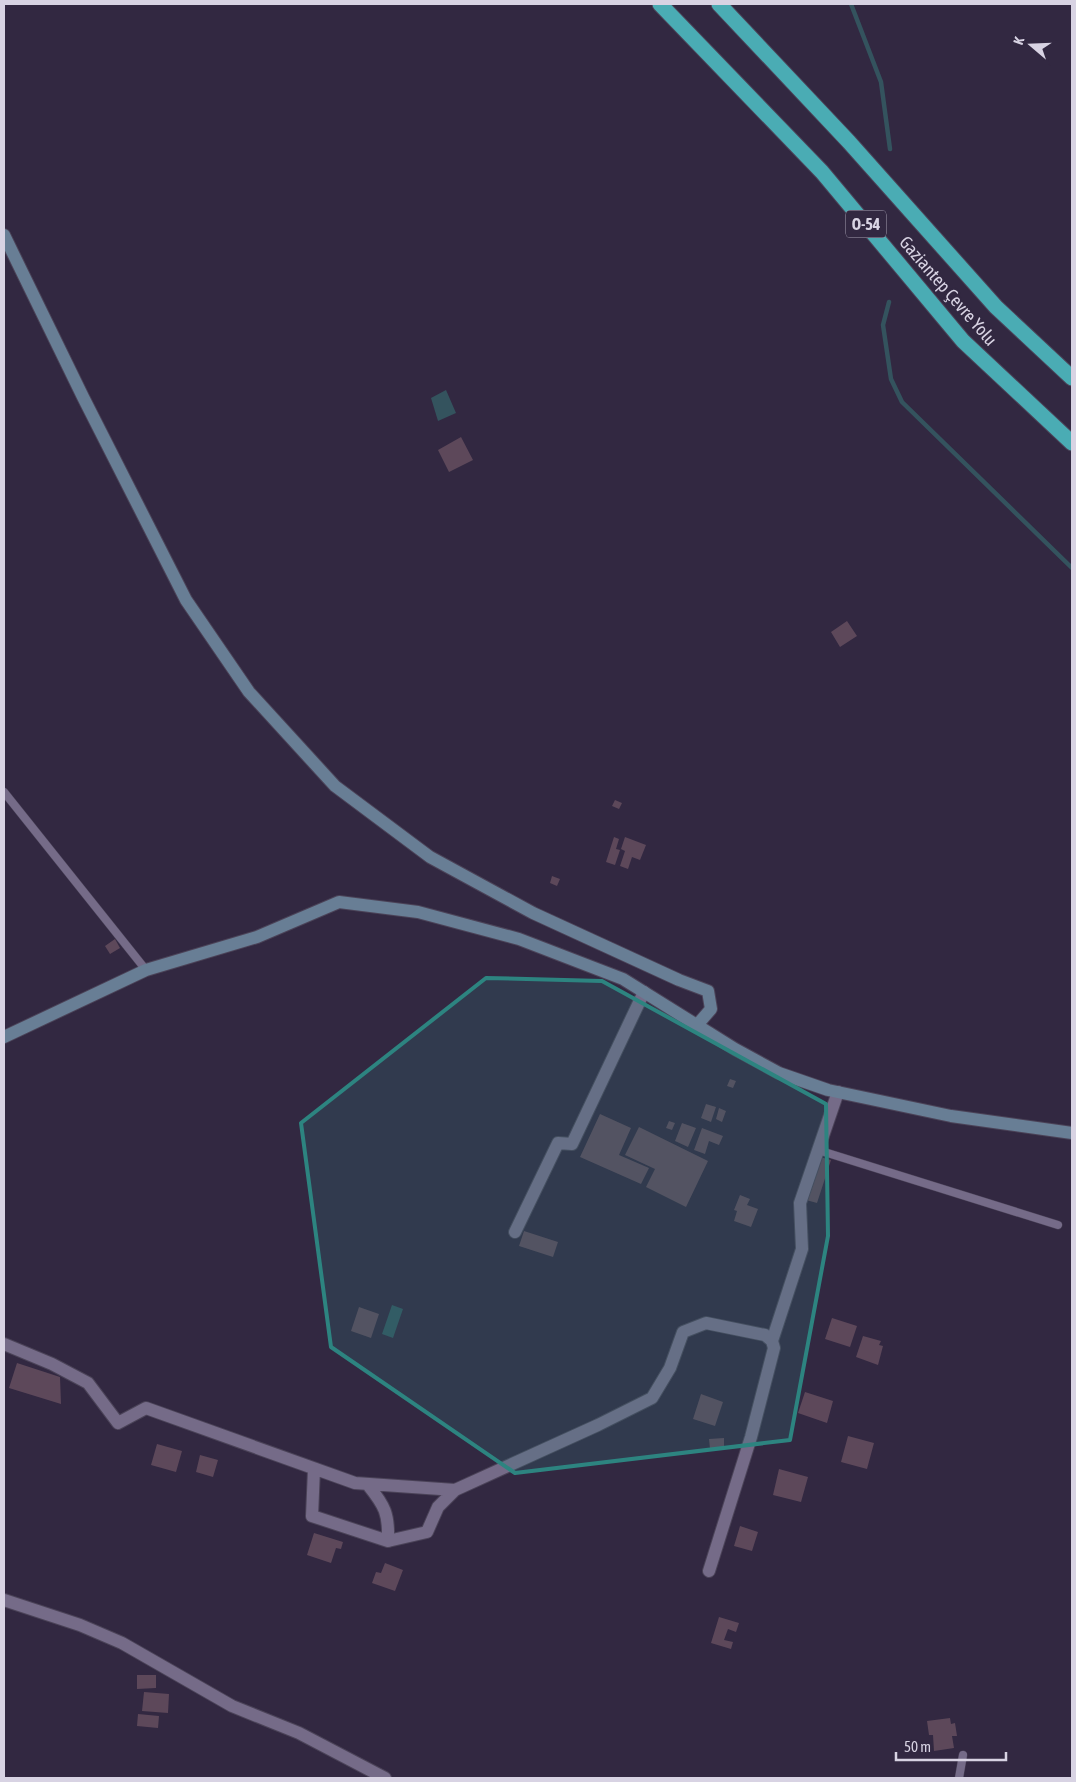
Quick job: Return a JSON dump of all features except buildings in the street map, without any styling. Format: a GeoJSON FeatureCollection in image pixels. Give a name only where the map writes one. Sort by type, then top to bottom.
{"type":"FeatureCollection","features":[{"type":"Feature","properties":{"kind":"highway","name":"Gaziantep Çevre Yolu"},"geometry":{"type":"LineString","coordinates":[[660,4],[822,172],[963,341],[1072,443]]}},
{"type":"Feature","properties":{"kind":"highway","name":"Gaziantep Çevre Yolu"},"geometry":{"type":"LineString","coordinates":[[719,4],[849,142],[996,307],[1072,378]]}},
{"type":"Feature","properties":{"kind":"street"},"geometry":{"type":"LineString","coordinates":[[4,235],[83,397],[186,600],[249,692],[335,786],[430,857],[533,913],[679,980],[708,991],[711,1009],[698,1024]]}},
{"type":"Feature","properties":{"kind":"street"},"geometry":{"type":"LineString","coordinates":[[4,1037],[146,970],[257,937],[338,902],[418,912],[518,939],[624,980],[698,1024],[735,1049],[779,1073],[838,1092],[950,1116],[1072,1133]]}},
{"type":"Feature","properties":{"kind":"street"},"geometry":{"type":"LineString","coordinates":[[515,1232],[558,1144],[572,1144],[644,992]]}},
{"type":"Feature","properties":{"kind":"street"},"geometry":{"type":"LineString","coordinates":[[709,1571],[751,1436],[774,1348],[772,1341],[802,1249],[800,1203],[838,1092]]}},
{"type":"Feature","properties":{"kind":"street"},"geometry":{"type":"LineString","coordinates":[[314,1469],[312,1516],[388,1541],[427,1532],[438,1507],[455,1490],[598,1425],[652,1398],[670,1368],[683,1332],[706,1323],[764,1336],[772,1341]]}},
{"type":"Feature","properties":{"kind":"street"},"geometry":{"type":"LineString","coordinates":[[4,1344],[52,1364],[88,1383],[118,1423],[146,1408],[355,1483],[382,1483],[455,1490]]}},
{"type":"Feature","properties":{"kind":"street"},"geometry":{"type":"LineString","coordinates":[[368,1484],[381,1500],[389,1518],[388,1541]]}},
{"type":"Feature","properties":{"kind":"street"},"geometry":{"type":"LineString","coordinates":[[4,1600],[80,1625],[122,1643],[232,1706],[299,1733],[385,1778]]}},
{"type":"Feature","properties":{"kind":"lane"},"geometry":{"type":"LineString","coordinates":[[4,792],[146,970]]}},
{"type":"Feature","properties":{"kind":"lane"},"geometry":{"type":"LineString","coordinates":[[818,1150],[1058,1225]]}},
{"type":"Feature","properties":{"kind":"lane"},"geometry":{"type":"LineString","coordinates":[[959,1778],[963,1755]]}},
{"type":"Feature","properties":{"kind":"highlighted area"},"geometry":{"type":"Polygon","coordinates":[[[486,978],[602,981],[826,1104],[828,1236],[790,1440],[515,1473],[331,1347],[301,1123],[486,978]]]}},
{"type":"Feature","properties":{"kind":"water"},"geometry":{"type":"Polygon","coordinates":[[[446,390],[456,413],[438,421],[431,398],[446,390]]]}},
{"type":"Feature","properties":{"kind":"water"},"geometry":{"type":"Polygon","coordinates":[[[392,1305],[403,1309],[393,1338],[382,1334],[392,1305]]]}},
{"type":"Feature","properties":{"kind":"waterway"},"geometry":{"type":"LineString","coordinates":[[851,4],[881,82],[890,149]]}},
{"type":"Feature","properties":{"kind":"waterway"},"geometry":{"type":"LineString","coordinates":[[889,302],[883,325],[891,379],[902,402],[1072,568]]}}]}
